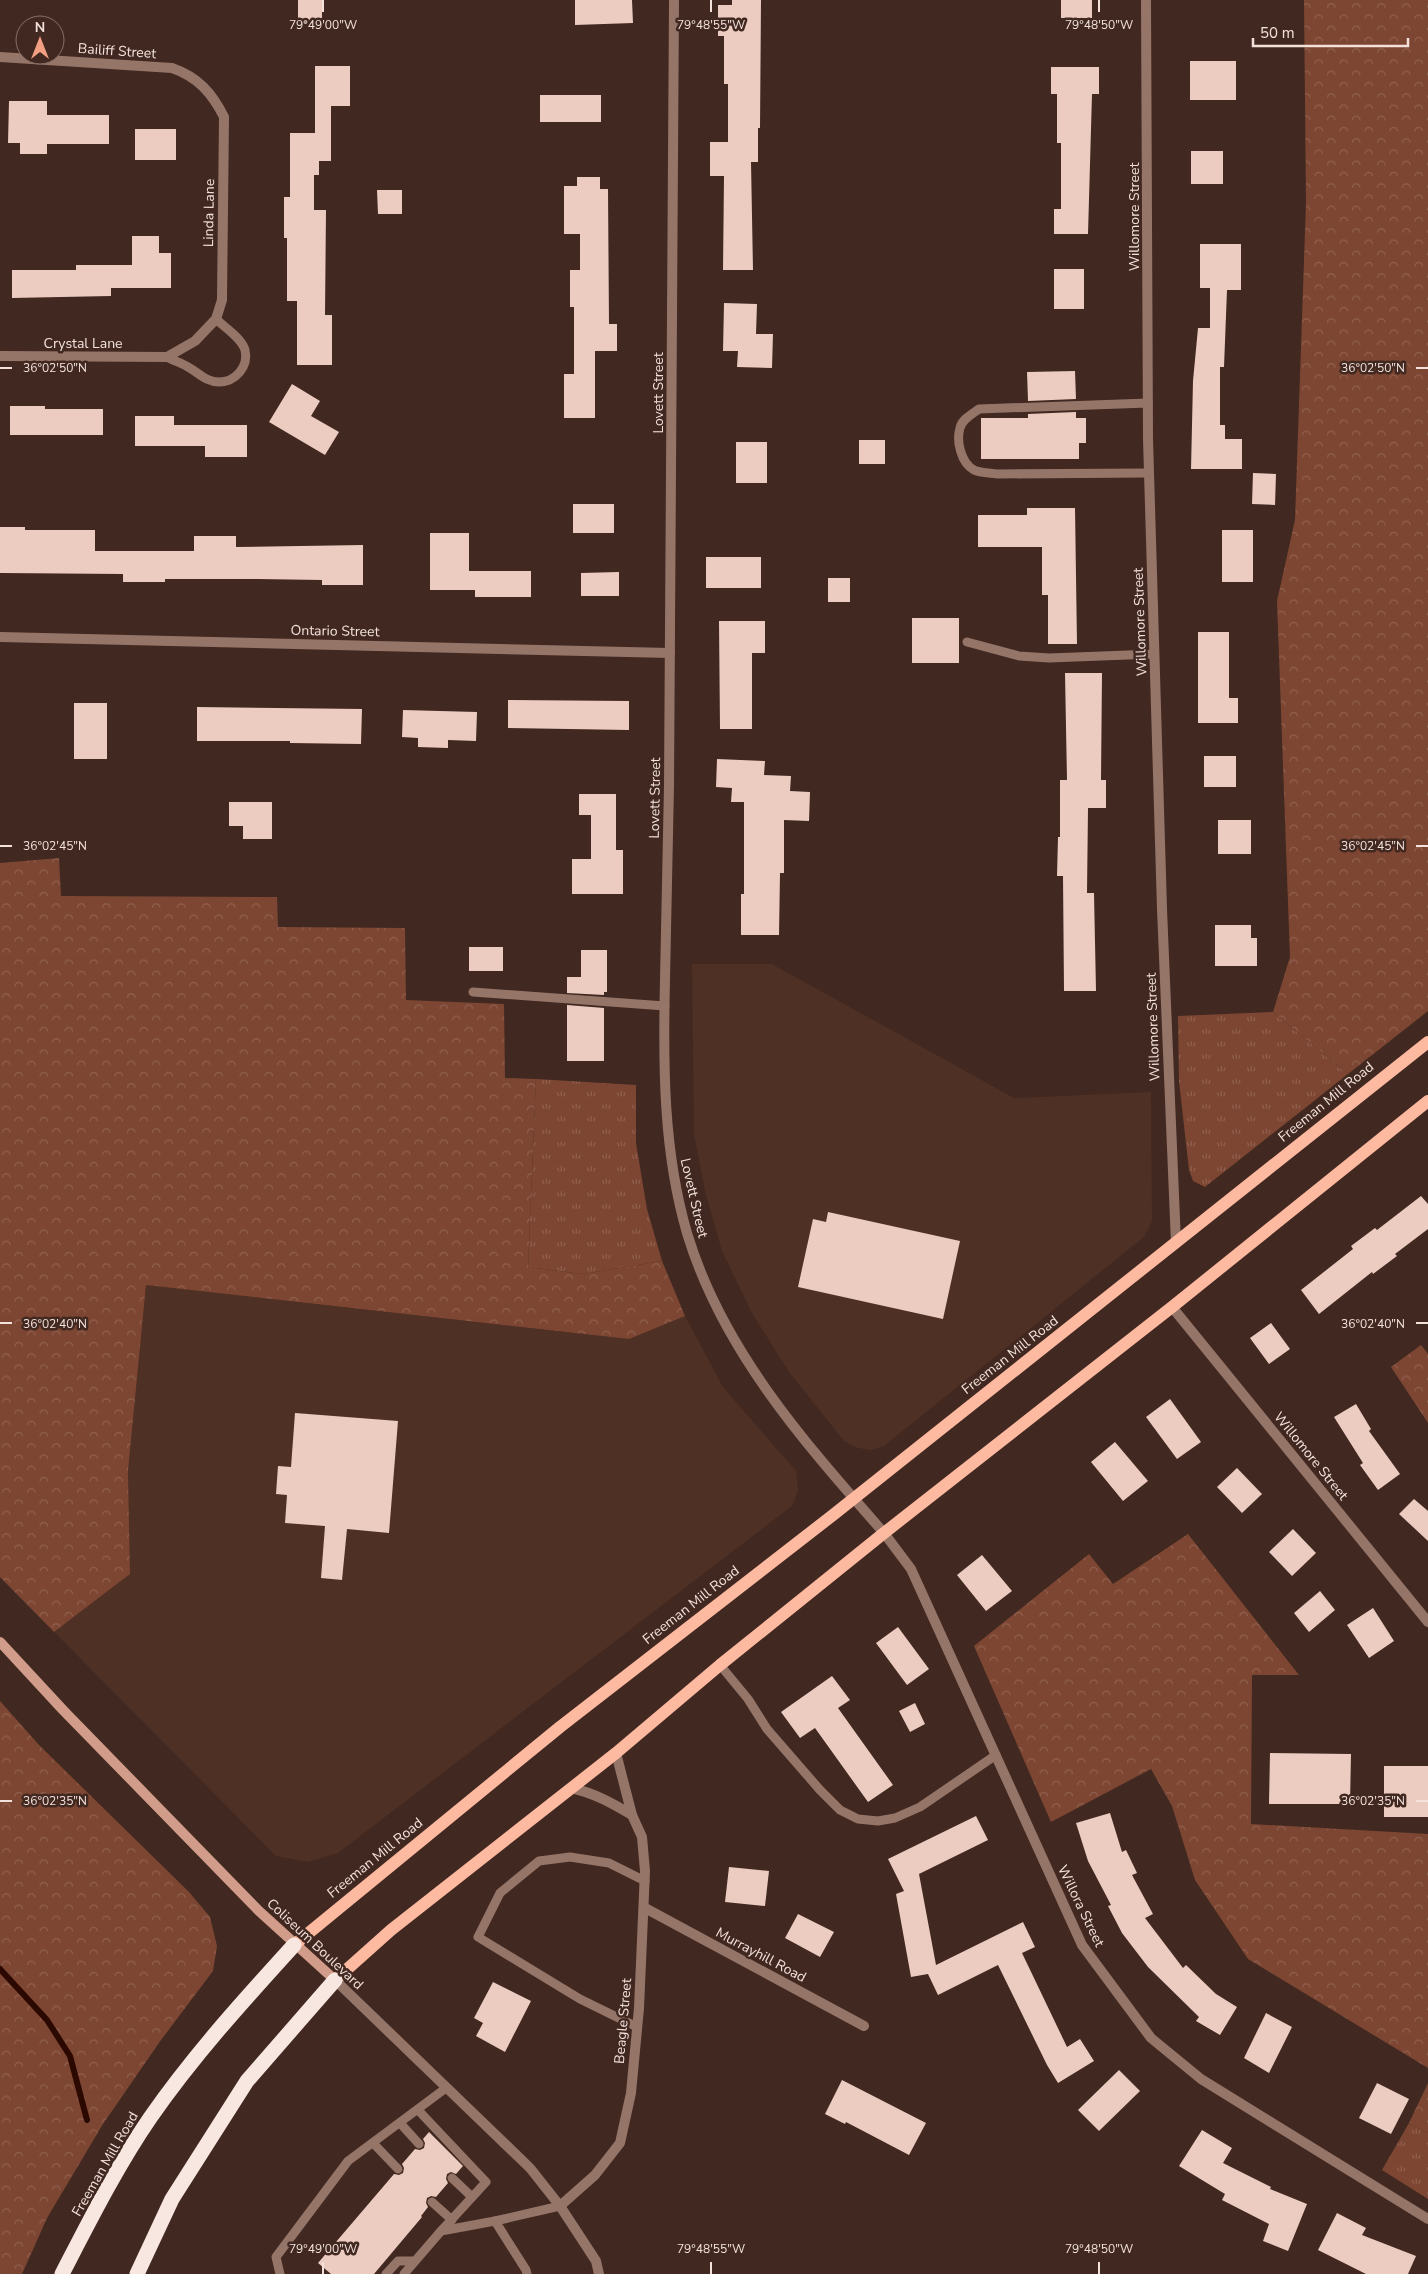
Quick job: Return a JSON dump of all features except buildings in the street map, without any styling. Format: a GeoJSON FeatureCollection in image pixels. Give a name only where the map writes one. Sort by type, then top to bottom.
{"type":"FeatureCollection","features":[{"type":"Feature","properties":{"kind":"highway","name":"Freeman Mill Road"},"geometry":{"type":"LineString","coordinates":[[62,2274],[91,2219],[150,2118],[222,2024],[294,1944]]}},
{"type":"Feature","properties":{"kind":"highway"},"geometry":{"type":"LineString","coordinates":[[137,2274],[172,2199],[247,2081],[334,1980]]}},
{"type":"Feature","properties":{"kind":"main road","name":"Freeman Mill Road"},"geometry":{"type":"LineString","coordinates":[[294,1944],[560,1727],[854,1498],[1428,1042]]}},
{"type":"Feature","properties":{"kind":"main road"},"geometry":{"type":"LineString","coordinates":[[334,1980],[391,1930],[616,1753],[720,1665],[884,1533],[1172,1307],[1428,1101]]}},
{"type":"Feature","properties":{"kind":"main road","name":"Coliseum Boulevard"},"geometry":{"type":"LineString","coordinates":[[0,1642],[258,1911],[334,1980]]}},
{"type":"Feature","properties":{"kind":"street","name":"Lovett Street"},"geometry":{"type":"LineString","coordinates":[[674,0],[670,653],[665,1006],[666,1099],[670,1155],[675,1187],[699,1269],[715,1307],[761,1382],[884,1533]]}},
{"type":"Feature","properties":{"kind":"street","name":"Willomore Street"},"geometry":{"type":"LineString","coordinates":[[1146,0],[1148,403],[1154,654],[1162,909],[1176,1243]]}},
{"type":"Feature","properties":{"kind":"street","name":"Bailiff Street"},"geometry":{"type":"LineString","coordinates":[[0,57],[172,68]]}},
{"type":"Feature","properties":{"kind":"street","name":"Linda Lane"},"geometry":{"type":"LineString","coordinates":[[167,358],[195,341],[216,319],[222,300],[224,117],[216,101],[204,87],[188,74],[172,68]]}},
{"type":"Feature","properties":{"kind":"street","name":"Crystal Lane"},"geometry":{"type":"LineString","coordinates":[[0,356],[167,358]]}},
{"type":"Feature","properties":{"kind":"street","name":"Ontario Street"},"geometry":{"type":"LineString","coordinates":[[0,637],[670,653]]}},
{"type":"Feature","properties":{"kind":"street","name":"Willomore Street"},"geometry":{"type":"LineString","coordinates":[[1172,1307],[1428,1622]]}},
{"type":"Feature","properties":{"kind":"street","name":"Willora Street"},"geometry":{"type":"LineString","coordinates":[[884,1533],[911,1569],[1082,1945],[1151,2038],[1201,2079],[1428,2219]]}},
{"type":"Feature","properties":{"kind":"street","name":"Beagle Street"},"geometry":{"type":"LineString","coordinates":[[560,2206],[595,2175],[620,2143],[630,2093],[637,2027],[645,1881],[642,1837],[632,1815],[616,1753]]}},
{"type":"Feature","properties":{"kind":"street"},"geometry":{"type":"LineString","coordinates":[[571,1788],[588,1791],[632,1815]]}},
{"type":"Feature","properties":{"kind":"street","name":"Murrayhill Road"},"geometry":{"type":"LineString","coordinates":[[644,1908],[864,2026]]}},
{"type":"Feature","properties":{"kind":"street","name":"Coliseum Boulevard"},"geometry":{"type":"LineString","coordinates":[[334,1980],[530,2168],[560,2206],[596,2261],[599,2274]]}},
{"type":"Feature","properties":{"kind":"lane"},"geometry":{"type":"LineString","coordinates":[[167,358],[188,367],[204,379],[218,383],[230,381],[239,375],[244,362],[245,350],[235,336],[216,319]]}},
{"type":"Feature","properties":{"kind":"lane"},"geometry":{"type":"LineString","coordinates":[[1148,403],[979,409],[968,416],[960,427],[960,442],[963,459],[974,470],[997,474],[1150,473]]}},
{"type":"Feature","properties":{"kind":"lane"},"geometry":{"type":"LineString","coordinates":[[967,642],[1019,656],[1049,658],[1154,654]]}},
{"type":"Feature","properties":{"kind":"lane"},"geometry":{"type":"LineString","coordinates":[[473,992],[665,1006]]}},
{"type":"Feature","properties":{"kind":"lane"},"geometry":{"type":"LineString","coordinates":[[720,1665],[748,1699],[767,1729],[820,1790],[840,1810],[858,1819],[878,1822],[895,1818],[920,1807],[996,1755]]}},
{"type":"Feature","properties":{"kind":"lane"},"geometry":{"type":"LineString","coordinates":[[637,2027],[580,1999],[478,1937],[500,1893],[539,1861],[570,1857],[609,1863],[645,1881]]}},
{"type":"Feature","properties":{"kind":"lane"},"geometry":{"type":"LineString","coordinates":[[280,2274],[276,2257],[348,2161],[446,2088]]}},
{"type":"Feature","properties":{"kind":"lane"},"geometry":{"type":"LineString","coordinates":[[404,2274],[486,2182],[418,2110]]}},
{"type":"Feature","properties":{"kind":"lane"},"geometry":{"type":"LineString","coordinates":[[400,2123],[419,2144]]}},
{"type":"Feature","properties":{"kind":"lane"},"geometry":{"type":"LineString","coordinates":[[373,2143],[398,2169]]}},
{"type":"Feature","properties":{"kind":"lane"},"geometry":{"type":"LineString","coordinates":[[452,2178],[472,2197]]}},
{"type":"Feature","properties":{"kind":"lane"},"geometry":{"type":"LineString","coordinates":[[432,2202],[452,2220]]}},
{"type":"Feature","properties":{"kind":"lane"},"geometry":{"type":"LineString","coordinates":[[442,2231],[560,2206]]}},
{"type":"Feature","properties":{"kind":"lane"},"geometry":{"type":"LineString","coordinates":[[494,2221],[527,2274]]}},
{"type":"Feature","properties":{"kind":"lane"},"geometry":{"type":"LineString","coordinates":[[386,2274],[398,2261],[415,2261]]}},
{"type":"Feature","properties":{"kind":"shaded area"},"geometry":{"type":"Polygon","coordinates":[[[692,964],[772,964],[1014,1098],[1151,1092],[1152,1221],[1144,1237],[884,1446],[871,1450],[858,1448],[844,1441],[789,1372],[752,1313],[722,1251],[705,1191],[694,1134],[692,964]]]}},
{"type":"Feature","properties":{"kind":"shaded area"},"geometry":{"type":"Polygon","coordinates":[[[146,1285],[629,1339],[685,1316],[723,1387],[796,1471],[798,1490],[792,1506],[338,1853],[308,1862],[276,1856],[54,1632],[130,1574],[128,1471],[146,1285]]]}},
{"type":"Feature","properties":{"kind":"green space"},"geometry":{"type":"Polygon","coordinates":[[[1304,0],[1428,0],[1428,1011],[1348,1074],[1273,1012],[1290,957],[1277,601],[1295,520],[1306,203],[1304,0]]]}},
{"type":"Feature","properties":{"kind":"green space"},"geometry":{"type":"Polygon","coordinates":[[[59,858],[61,896],[277,897],[278,927],[405,928],[406,1000],[504,1004],[505,1078],[536,1079],[528,1267],[583,1274],[662,1261],[685,1316],[629,1339],[146,1285],[128,1471],[130,1574],[54,1632],[0,1577],[0,863],[59,858]]]}},
{"type":"Feature","properties":{"kind":"green space"},"geometry":{"type":"Polygon","coordinates":[[[1273,1012],[1348,1074],[1205,1187],[1193,1181],[1189,1170],[1179,1081],[1178,1016],[1273,1012]]]}},
{"type":"Feature","properties":{"kind":"green space"},"geometry":{"type":"Polygon","coordinates":[[[536,1079],[636,1085],[636,1143],[647,1209],[662,1261],[583,1274],[528,1267],[536,1079]]]}},
{"type":"Feature","properties":{"kind":"green space"},"geometry":{"type":"Polygon","coordinates":[[[1421,1345],[1428,1354],[1428,1423],[1391,1367],[1421,1345]]]}},
{"type":"Feature","properties":{"kind":"green space"},"geometry":{"type":"Polygon","coordinates":[[[1188,1534],[1299,1675],[1252,1675],[1251,1824],[1428,1834],[1428,2068],[1248,1959],[1195,1880],[1172,1806],[1151,1769],[1051,1822],[974,1646],[1089,1554],[1113,1584],[1188,1534]]]}},
{"type":"Feature","properties":{"kind":"green space"},"geometry":{"type":"Polygon","coordinates":[[[0,1701],[39,1745],[189,1892],[210,1917],[217,1946],[213,1971],[161,2040],[103,2124],[47,2218],[22,2274],[0,2274],[0,1701]]]}},
{"type":"Feature","properties":{"kind":"green space"},"geometry":{"type":"Polygon","coordinates":[[[1428,2083],[1428,2133],[1409,2123],[1428,2083]]]}},
{"type":"Feature","properties":{"kind":"green space"},"geometry":{"type":"Polygon","coordinates":[[[1409,2123],[1428,2133],[1428,2199],[1382,2170],[1409,2123]]]}},
{"type":"Feature","properties":{"kind":"waterway"},"geometry":{"type":"LineString","coordinates":[[0,1969],[47,2020],[70,2056],[87,2120]]}}]}
